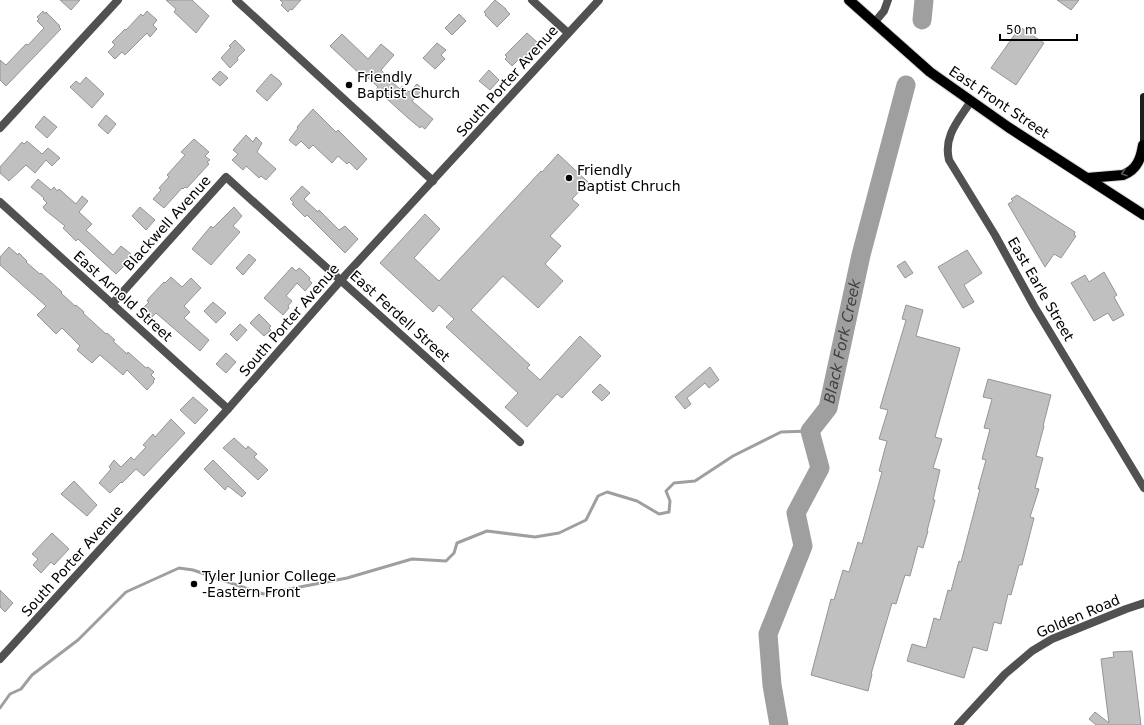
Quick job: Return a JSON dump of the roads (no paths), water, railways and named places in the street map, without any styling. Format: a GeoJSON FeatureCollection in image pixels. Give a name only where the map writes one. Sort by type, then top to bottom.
{"type":"FeatureCollection","features":[{"type":"Feature","properties":{"kind":"main road","name":"East Front Street"},"geometry":{"type":"LineString","coordinates":[[849,0],[930,72],[1008,127],[1144,215]]}},
{"type":"Feature","properties":{"kind":"main road"},"geometry":{"type":"LineString","coordinates":[[1144,97],[1144,159]]}},
{"type":"Feature","properties":{"kind":"main road"},"geometry":{"type":"LineString","coordinates":[[1087,178],[1123,175],[1128,173],[1140,161],[1143,145]]}},
{"type":"Feature","properties":{"kind":"street"},"geometry":{"type":"LineString","coordinates":[[0,128],[118,0]]}},
{"type":"Feature","properties":{"kind":"street"},"geometry":{"type":"LineString","coordinates":[[236,0],[433,181]]}},
{"type":"Feature","properties":{"kind":"street"},"geometry":{"type":"LineString","coordinates":[[532,0],[568,34]]}},
{"type":"Feature","properties":{"kind":"street","name":"South Porter Avenue"},"geometry":{"type":"LineString","coordinates":[[0,660],[228,409],[341,280],[599,0]]}},
{"type":"Feature","properties":{"kind":"street"},"geometry":{"type":"LineString","coordinates":[[874,23],[884,11],[888,0]]}},
{"type":"Feature","properties":{"kind":"street","name":"East Earle Street"},"geometry":{"type":"LineString","coordinates":[[971,101],[947,141],[947,154],[949,160],[995,235],[1038,312],[1144,488]]}},
{"type":"Feature","properties":{"kind":"street","name":"East Ferdell Street"},"geometry":{"type":"LineString","coordinates":[[226,177],[520,442]]}},
{"type":"Feature","properties":{"kind":"street","name":"Blackwell Avenue"},"geometry":{"type":"LineString","coordinates":[[112,304],[226,177]]}},
{"type":"Feature","properties":{"kind":"street","name":"East Arnold Street"},"geometry":{"type":"LineString","coordinates":[[0,202],[228,409]]}},
{"type":"Feature","properties":{"kind":"street","name":"Golden Road"},"geometry":{"type":"LineString","coordinates":[[958,725],[1005,674],[1032,651],[1059,636],[1126,609],[1144,604]]}},
{"type":"Feature","properties":{"kind":"waterway","name":"Black Fork Creek"},"geometry":{"type":"LineString","coordinates":[[922,20],[924,0]]}},
{"type":"Feature","properties":{"kind":"waterway","name":"Black Fork Creek"},"geometry":{"type":"LineString","coordinates":[[779,725],[772,685],[768,634],[803,546],[796,513],[820,468],[810,431],[828,408],[861,255],[906,85]]}},
{"type":"Feature","properties":{"kind":"waterway"},"geometry":{"type":"LineString","coordinates":[[0,708],[10,694],[21,689],[32,675],[78,640],[126,592],[179,568],[193,570],[263,594],[347,578],[412,559],[446,561],[454,553],[457,543],[487,531],[535,537],[559,533],[586,520],[598,496],[607,492],[637,501],[659,514],[669,512],[670,501],[666,491],[674,483],[695,481],[733,456],[781,432],[810,431]]}},
{"type":"Feature","properties":{"kind":"place","name":"Friendly Baptist Church"},"geometry":{"type":"Point","coordinates":[349,85]}},
{"type":"Feature","properties":{"kind":"place","name":"Friendly Baptist Chruch"},"geometry":{"type":"Point","coordinates":[569,178]}},
{"type":"Feature","properties":{"kind":"place","name":"Tyler Junior College -Eastern Front"},"geometry":{"type":"Point","coordinates":[194,584]}}]}
